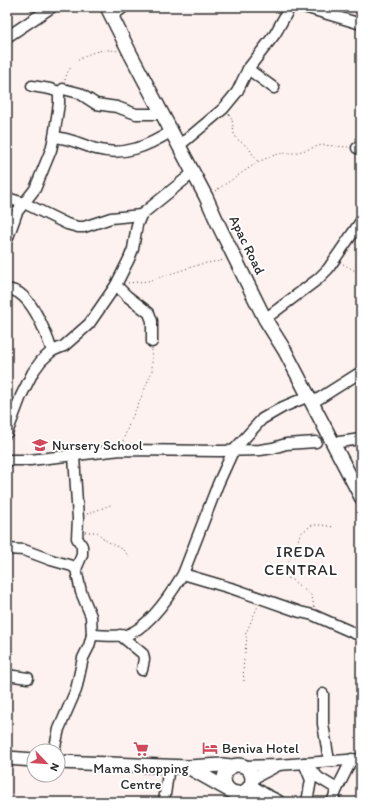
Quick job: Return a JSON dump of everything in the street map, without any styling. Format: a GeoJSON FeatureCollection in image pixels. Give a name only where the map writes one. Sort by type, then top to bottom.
{"type":"FeatureCollection","features":[{"type":"Feature","properties":{"kind":"main road","name":"Apac Road"},"geometry":{"type":"LineString","coordinates":[[109,11],[194,172],[265,319],[285,351],[361,497]]}},
{"type":"Feature","properties":{"kind":"main road"},"geometry":{"type":"LineString","coordinates":[[7,758],[26,759]]}},
{"type":"Feature","properties":{"kind":"main road"},"geometry":{"type":"LineString","coordinates":[[66,762],[188,767],[237,766],[250,771],[248,786]]}},
{"type":"Feature","properties":{"kind":"main road"},"geometry":{"type":"LineString","coordinates":[[227,789],[223,781],[225,772],[237,766]]}},
{"type":"Feature","properties":{"kind":"main road"},"geometry":{"type":"LineString","coordinates":[[188,767],[234,793],[248,786]]}},
{"type":"Feature","properties":{"kind":"main road"},"geometry":{"type":"LineString","coordinates":[[248,786],[260,799],[278,802]]}},
{"type":"Feature","properties":{"kind":"street"},"geometry":{"type":"LineString","coordinates":[[7,37],[52,7]]}},
{"type":"Feature","properties":{"kind":"street"},"geometry":{"type":"LineString","coordinates":[[109,11],[124,7]]}},
{"type":"Feature","properties":{"kind":"street"},"geometry":{"type":"LineString","coordinates":[[180,145],[223,108],[237,92],[248,69],[275,34],[290,7]]}},
{"type":"Feature","properties":{"kind":"street"},"geometry":{"type":"LineString","coordinates":[[304,7],[361,24]]}},
{"type":"Feature","properties":{"kind":"street"},"geometry":{"type":"LineString","coordinates":[[248,69],[274,88]]}},
{"type":"Feature","properties":{"kind":"street"},"geometry":{"type":"LineString","coordinates":[[7,240],[17,212],[35,189],[51,150],[60,103],[59,92],[32,86]]}},
{"type":"Feature","properties":{"kind":"street"},"geometry":{"type":"LineString","coordinates":[[63,88],[80,93],[96,104],[117,107],[136,114],[163,115]]}},
{"type":"Feature","properties":{"kind":"street"},"geometry":{"type":"LineString","coordinates":[[54,137],[66,139],[95,149],[116,152],[144,146],[172,131]]}},
{"type":"Feature","properties":{"kind":"street"},"geometry":{"type":"LineString","coordinates":[[7,433],[21,396],[33,372],[41,361],[52,350],[64,346],[89,324],[117,286],[130,259],[137,225],[141,215],[194,172]]}},
{"type":"Feature","properties":{"kind":"street"},"geometry":{"type":"LineString","coordinates":[[7,198],[24,203],[67,224],[78,227],[111,218],[141,215]]}},
{"type":"Feature","properties":{"kind":"street"},"geometry":{"type":"LineString","coordinates":[[265,319],[318,280],[328,270],[361,220]]}},
{"type":"Feature","properties":{"kind":"street"},"geometry":{"type":"LineString","coordinates":[[117,286],[149,313],[152,321],[152,342]]}},
{"type":"Feature","properties":{"kind":"street"},"geometry":{"type":"LineString","coordinates":[[7,289],[19,293],[30,304],[45,332],[52,350]]}},
{"type":"Feature","properties":{"kind":"street"},"geometry":{"type":"LineString","coordinates":[[92,635],[125,635],[138,630],[155,615],[177,585],[183,574],[218,484],[233,451],[262,419],[283,407],[311,400],[361,372]]}},
{"type":"Feature","properties":{"kind":"street"},"geometry":{"type":"LineString","coordinates":[[332,443],[361,439]]}},
{"type":"Feature","properties":{"kind":"street"},"geometry":{"type":"LineString","coordinates":[[7,460],[30,460],[121,450],[178,452],[233,451],[273,448],[286,444],[316,442]]}},
{"type":"Feature","properties":{"kind":"street"},"geometry":{"type":"LineString","coordinates":[[56,743],[59,728],[76,690],[83,658],[89,646],[92,635],[91,616],[81,592],[76,569],[82,555],[82,546],[77,538],[78,519],[74,456]]}},
{"type":"Feature","properties":{"kind":"street"},"geometry":{"type":"LineString","coordinates":[[7,549],[24,550],[72,566],[76,569]]}},
{"type":"Feature","properties":{"kind":"street"},"geometry":{"type":"LineString","coordinates":[[183,574],[234,589],[294,611],[313,615],[361,636]]}},
{"type":"Feature","properties":{"kind":"street"},"geometry":{"type":"LineString","coordinates":[[120,635],[143,654],[142,670]]}},
{"type":"Feature","properties":{"kind":"street"},"geometry":{"type":"LineString","coordinates":[[7,675],[28,678]]}},
{"type":"Feature","properties":{"kind":"street"},"geometry":{"type":"LineString","coordinates":[[323,694],[323,724],[329,761]]}},
{"type":"Feature","properties":{"kind":"street"},"geometry":{"type":"LineString","coordinates":[[237,766],[278,765],[356,759]]}},
{"type":"Feature","properties":{"kind":"street"},"geometry":{"type":"LineString","coordinates":[[332,802],[337,789],[356,759]]}},
{"type":"Feature","properties":{"kind":"street"},"geometry":{"type":"LineString","coordinates":[[304,762],[319,778],[337,789]]}},
{"type":"Feature","properties":{"kind":"street"},"geometry":{"type":"LineString","coordinates":[[304,762],[311,780],[307,802]]}},
{"type":"Feature","properties":{"kind":"street"},"geometry":{"type":"LineString","coordinates":[[248,786],[278,765]]}},
{"type":"Feature","properties":{"kind":"street"},"geometry":{"type":"LineString","coordinates":[[164,802],[169,766]]}},
{"type":"Feature","properties":{"kind":"path"},"geometry":{"type":"LineString","coordinates":[[63,88],[66,73],[70,66],[90,53],[98,50],[111,49],[130,53]]}},
{"type":"Feature","properties":{"kind":"path"},"geometry":{"type":"LineString","coordinates":[[223,108],[232,119],[234,134],[237,139],[248,147],[258,162]]}},
{"type":"Feature","properties":{"kind":"path"},"geometry":{"type":"LineString","coordinates":[[206,197],[258,162],[282,153],[297,152],[322,145],[359,148]]}},
{"type":"Feature","properties":{"kind":"path"},"geometry":{"type":"LineString","coordinates":[[117,286],[130,282],[148,280],[201,264],[236,258]]}},
{"type":"Feature","properties":{"kind":"path"},"geometry":{"type":"LineString","coordinates":[[336,260],[361,274]]}},
{"type":"Feature","properties":{"kind":"path"},"geometry":{"type":"LineString","coordinates":[[121,450],[129,424],[152,370],[152,342]]}},
{"type":"Feature","properties":{"kind":"path"},"geometry":{"type":"LineString","coordinates":[[78,519],[113,504]]}},
{"type":"Feature","properties":{"kind":"path"},"geometry":{"type":"LineString","coordinates":[[313,615],[314,603],[312,596],[292,580],[281,574],[295,550],[300,534],[312,525],[322,524],[334,526]]}},
{"type":"Feature","properties":{"kind":"path"},"geometry":{"type":"LineString","coordinates":[[77,533],[97,532],[105,540],[123,550],[130,557]]}},
{"type":"Feature","properties":{"kind":"path"},"geometry":{"type":"LineString","coordinates":[[244,681],[243,671],[245,649],[248,638],[245,635],[261,598]]}},
{"type":"Feature","properties":{"kind":"place","name":"Nursery School"},"geometry":{"type":"Point","coordinates":[40,445]}},
{"type":"Feature","properties":{"kind":"place","name":"Beniva Hotel"},"geometry":{"type":"Point","coordinates":[210,748]}},
{"type":"Feature","properties":{"kind":"place","name":"Mama Shopping Centre"},"geometry":{"type":"Point","coordinates":[141,749]}},
{"type":"Feature","properties":{"kind":"district","name":"IREDA CENTRAL"},"geometry":{"type":"Point","coordinates":[301,560]}}]}
